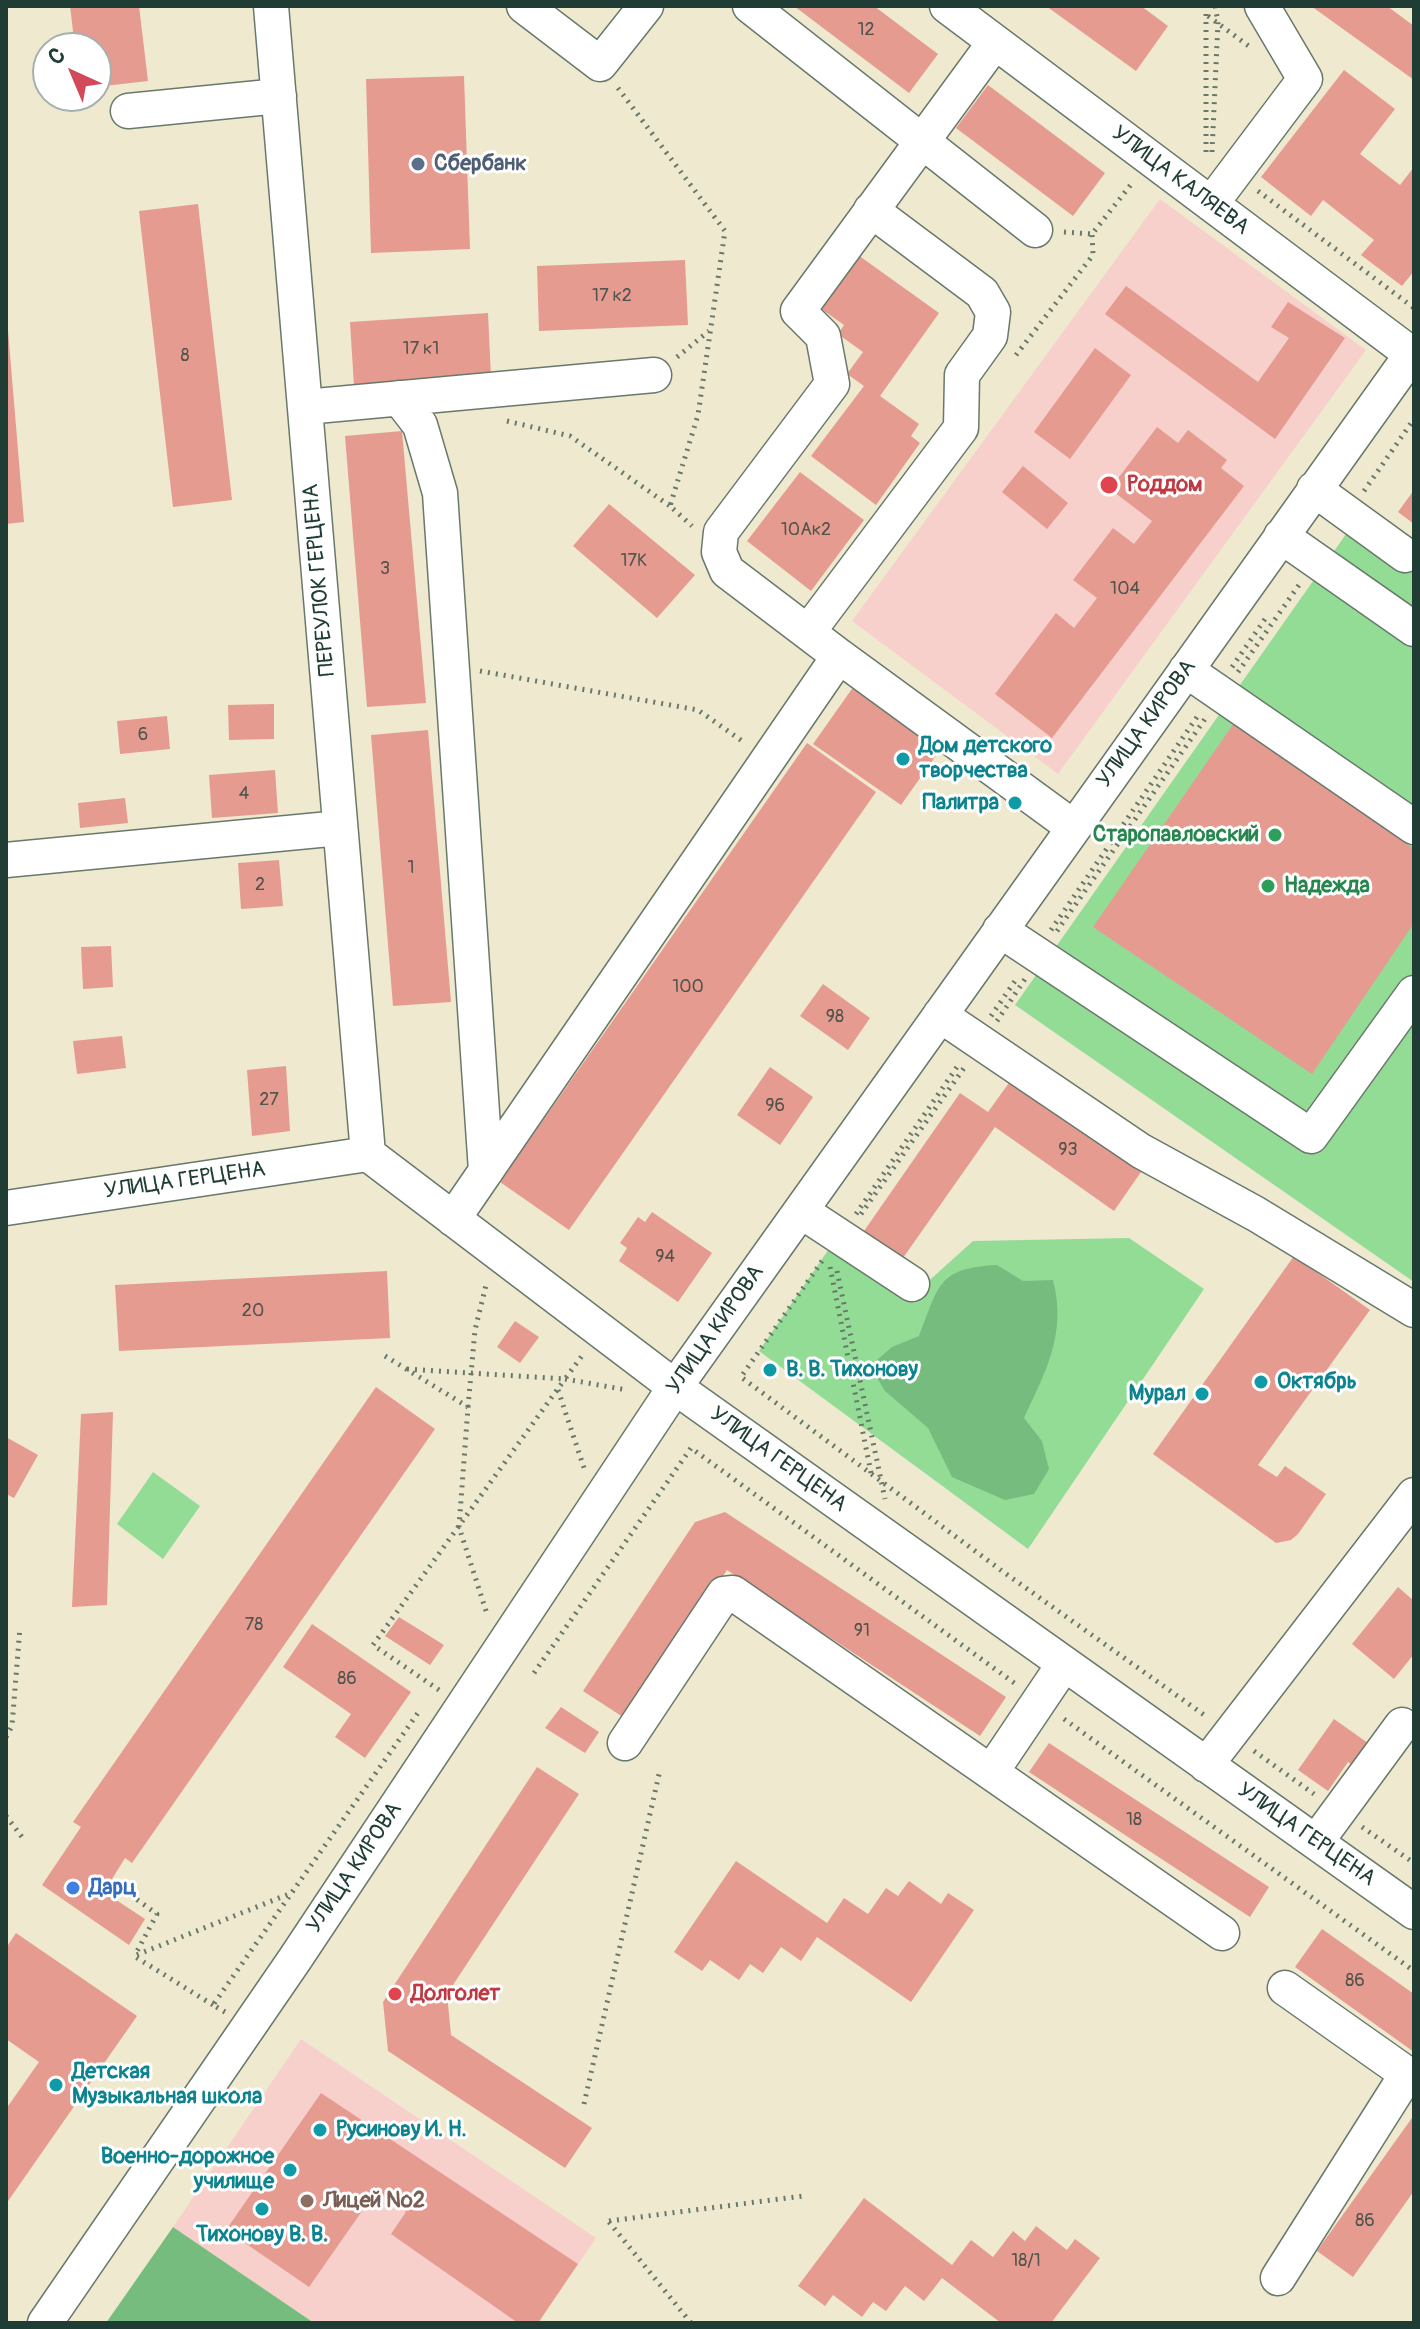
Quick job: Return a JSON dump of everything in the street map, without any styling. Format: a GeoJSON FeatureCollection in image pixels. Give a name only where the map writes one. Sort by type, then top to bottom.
{"type":"FeatureCollection","features":[{"type":"Feature","properties":{"kind":"street","name":"ПЕРЕУЛОК ГЕРЦЕНА"},"geometry":{"type":"LineString","coordinates":[[271,6],[368,1154]]}},
{"type":"Feature","properties":{"kind":"street"},"geometry":{"type":"LineString","coordinates":[[524,6],[600,64],[646,6]]}},
{"type":"Feature","properties":{"kind":"street"},"geometry":{"type":"LineString","coordinates":[[750,6],[1035,230]]}},
{"type":"Feature","properties":{"kind":"street","name":"УЛИЦА КАЛЯЕВА"},"geometry":{"type":"LineString","coordinates":[[947,6],[1413,353]]}},
{"type":"Feature","properties":{"kind":"street"},"geometry":{"type":"LineString","coordinates":[[1211,204],[1220,168],[1305,79],[1262,6]]}},
{"type":"Feature","properties":{"kind":"street"},"geometry":{"type":"LineString","coordinates":[[995,42],[798,311],[823,336],[832,384],[721,532],[719,552],[727,571],[1073,827]]}},
{"type":"Feature","properties":{"kind":"street"},"geometry":{"type":"LineString","coordinates":[[128,111],[279,96]]}},
{"type":"Feature","properties":{"kind":"street"},"geometry":{"type":"LineString","coordinates":[[808,632],[961,428],[962,375],[990,336],[993,312],[982,293],[871,210]]}},
{"type":"Feature","properties":{"kind":"street","name":"УЛИЦА КИРОВА"},"geometry":{"type":"LineString","coordinates":[[45,2323],[295,1959],[675,1387],[1413,353]]}},
{"type":"Feature","properties":{"kind":"street"},"geometry":{"type":"LineString","coordinates":[[305,407],[654,375]]}},
{"type":"Feature","properties":{"kind":"street"},"geometry":{"type":"LineString","coordinates":[[399,398],[420,425],[440,493],[486,1171]]}},
{"type":"Feature","properties":{"kind":"street"},"geometry":{"type":"LineString","coordinates":[[1314,489],[1405,555]]}},
{"type":"Feature","properties":{"kind":"street"},"geometry":{"type":"LineString","coordinates":[[1281,536],[1414,629]]}},
{"type":"Feature","properties":{"kind":"street"},"geometry":{"type":"LineString","coordinates":[[453,1219],[839,656]]}},
{"type":"Feature","properties":{"kind":"street"},"geometry":{"type":"LineString","coordinates":[[1186,670],[1414,827]]}},
{"type":"Feature","properties":{"kind":"street"},"geometry":{"type":"LineString","coordinates":[[6,860],[340,828]]}},
{"type":"Feature","properties":{"kind":"street"},"geometry":{"type":"LineString","coordinates":[[1000,930],[1311,1136],[1414,993]]}},
{"type":"Feature","properties":{"kind":"street"},"geometry":{"type":"LineString","coordinates":[[940,1015],[1141,1151],[1256,1214],[1414,1310]]}},
{"type":"Feature","properties":{"kind":"street","name":"УЛИЦА ГЕРЦЕНА"},"geometry":{"type":"LineString","coordinates":[[6,1208],[368,1154],[675,1387],[1414,1912]]}},
{"type":"Feature","properties":{"kind":"street"},"geometry":{"type":"LineString","coordinates":[[801,1211],[912,1284]]}},
{"type":"Feature","properties":{"kind":"street"},"geometry":{"type":"LineString","coordinates":[[1206,1765],[1414,1495]]}},
{"type":"Feature","properties":{"kind":"street"},"geometry":{"type":"LineString","coordinates":[[625,1743],[728,1592],[992,1771],[1222,1933]]}},
{"type":"Feature","properties":{"kind":"street"},"geometry":{"type":"LineString","coordinates":[[992,1771],[1064,1664]]}},
{"type":"Feature","properties":{"kind":"street"},"geometry":{"type":"LineString","coordinates":[[1325,1849],[1408,1737]]}},
{"type":"Feature","properties":{"kind":"street"},"geometry":{"type":"LineString","coordinates":[[1278,2278],[1407,2074],[1285,1988]]}},
{"type":"Feature","properties":{"kind":"path"},"geometry":{"type":"LineString","coordinates":[[1206,6],[1220,168]]}},
{"type":"Feature","properties":{"kind":"path"},"geometry":{"type":"LineString","coordinates":[[1215,6],[1218,22],[1212,155],[1220,168],[1414,308]]}},
{"type":"Feature","properties":{"kind":"path"},"geometry":{"type":"LineString","coordinates":[[1208,16],[1254,50]]}},
{"type":"Feature","properties":{"kind":"path"},"geometry":{"type":"LineString","coordinates":[[600,64],[725,231],[698,415],[670,506]]}},
{"type":"Feature","properties":{"kind":"path"},"geometry":{"type":"LineString","coordinates":[[1008,366],[1093,255],[1092,234],[1151,159]]}},
{"type":"Feature","properties":{"kind":"path"},"geometry":{"type":"LineString","coordinates":[[1035,230],[1092,234]]}},
{"type":"Feature","properties":{"kind":"path"},"geometry":{"type":"LineString","coordinates":[[654,375],[711,330]]}},
{"type":"Feature","properties":{"kind":"path"},"geometry":{"type":"LineString","coordinates":[[1348,514],[1414,419]]}},
{"type":"Feature","properties":{"kind":"path"},"geometry":{"type":"LineString","coordinates":[[504,420],[570,436],[670,506],[719,552]]}},
{"type":"Feature","properties":{"kind":"path"},"geometry":{"type":"LineString","coordinates":[[897,1508],[885,1499],[880,1481],[833,1254],[1219,693],[1315,561]]}},
{"type":"Feature","properties":{"kind":"path"},"geometry":{"type":"LineString","coordinates":[[1219,693],[1267,615]]}},
{"type":"Feature","properties":{"kind":"path"},"geometry":{"type":"LineString","coordinates":[[452,666],[698,710],[768,759]]}},
{"type":"Feature","properties":{"kind":"path"},"geometry":{"type":"LineString","coordinates":[[871,1474],[827,1255],[741,1377],[880,1481],[1230,1734],[1414,1863]]}},
{"type":"Feature","properties":{"kind":"path"},"geometry":{"type":"LineString","coordinates":[[487,1614],[459,1527],[475,1330],[490,1267]]}},
{"type":"Feature","properties":{"kind":"path"},"geometry":{"type":"LineString","coordinates":[[463,1706],[373,1645],[591,1344]]}},
{"type":"Feature","properties":{"kind":"path"},"geometry":{"type":"LineString","coordinates":[[385,1356],[468,1407]]}},
{"type":"Feature","properties":{"kind":"path"},"geometry":{"type":"LineString","coordinates":[[406,1369],[565,1379],[637,1392]]}},
{"type":"Feature","properties":{"kind":"path"},"geometry":{"type":"LineString","coordinates":[[558,1389],[585,1470]]}},
{"type":"Feature","properties":{"kind":"path"},"geometry":{"type":"LineString","coordinates":[[534,1673],[691,1448]]}},
{"type":"Feature","properties":{"kind":"path"},"geometry":{"type":"LineString","coordinates":[[6,1737],[12,1726],[20,1627]]}},
{"type":"Feature","properties":{"kind":"path"},"geometry":{"type":"LineString","coordinates":[[584,2104],[660,1770]]}},
{"type":"Feature","properties":{"kind":"path"},"geometry":{"type":"LineString","coordinates":[[6,1816],[25,1841]]}},
{"type":"Feature","properties":{"kind":"path"},"geometry":{"type":"LineString","coordinates":[[111,1881],[157,1914],[134,1956]]}},
{"type":"Feature","properties":{"kind":"path"},"geometry":{"type":"LineString","coordinates":[[134,1956],[291,1893]]}},
{"type":"Feature","properties":{"kind":"path"},"geometry":{"type":"LineString","coordinates":[[134,1956],[213,2005]]}},
{"type":"Feature","properties":{"kind":"path"},"geometry":{"type":"LineString","coordinates":[[691,2323],[609,2221],[803,2196]]}},
{"type":"Feature","properties":{"kind":"shaded area","name":"Роддом"},"geometry":{"type":"Polygon","coordinates":[[[1160,199],[1366,350],[1058,774],[852,621],[1160,199]]]}},
{"type":"Feature","properties":{"kind":"shaded area"},"geometry":{"type":"Polygon","coordinates":[[[301,2039],[596,2238],[538,2323],[314,2323],[173,2227],[301,2039]]]}},
{"type":"Feature","properties":{"kind":"green space","name":"Старопавловский"},"geometry":{"type":"Polygon","coordinates":[[[1351,527],[1414,572],[1414,1282],[1015,1005],[1351,527]]]}},
{"type":"Feature","properties":{"kind":"green space"},"geometry":{"type":"Polygon","coordinates":[[[1129,1238],[1204,1289],[1028,1549],[759,1351],[835,1240],[912,1296],[973,1241],[1129,1238]]]}},
{"type":"Feature","properties":{"kind":"green space"},"geometry":{"type":"Polygon","coordinates":[[[997,1265],[1023,1281],[1053,1280],[1057,1299],[1056,1335],[1052,1351],[1024,1418],[1042,1441],[1049,1469],[1034,1494],[1005,1500],[952,1477],[928,1428],[885,1391],[870,1366],[892,1347],[919,1336],[937,1292],[951,1276],[962,1270],[997,1265]]]}},
{"type":"Feature","properties":{"kind":"green space"},"geometry":{"type":"Polygon","coordinates":[[[153,1472],[200,1506],[163,1559],[117,1524],[153,1472]]]}},
{"type":"Feature","properties":{"kind":"green space"},"geometry":{"type":"Polygon","coordinates":[[[173,2227],[314,2323],[106,2323],[173,2227]]]}},
{"type":"Feature","properties":{"kind":"building"},"geometry":{"type":"Polygon","coordinates":[[[70,6],[139,6],[148,81],[112,85],[112,32],[73,32],[70,6]]]}},
{"type":"Feature","properties":{"kind":"building"},"geometry":{"type":"Polygon","coordinates":[[[794,6],[874,6],[938,54],[909,93],[794,6]]]}},
{"type":"Feature","properties":{"kind":"building"},"geometry":{"type":"Polygon","coordinates":[[[1046,6],[1141,6],[1168,26],[1136,71],[1046,6]]]}},
{"type":"Feature","properties":{"kind":"building"},"geometry":{"type":"Polygon","coordinates":[[[1311,6],[1387,6],[1414,26],[1414,80],[1311,6]]]}},
{"type":"Feature","properties":{"kind":"building"},"geometry":{"type":"Polygon","coordinates":[[[1344,70],[1395,109],[1360,154],[1400,185],[1414,167],[1414,271],[1402,286],[1361,255],[1374,240],[1323,200],[1311,216],[1261,177],[1344,70]]]}},
{"type":"Feature","properties":{"kind":"building","name":"Сбербанк"},"geometry":{"type":"Polygon","coordinates":[[[464,76],[470,249],[371,253],[366,79],[464,76]]]}},
{"type":"Feature","properties":{"kind":"building"},"geometry":{"type":"Polygon","coordinates":[[[988,85],[1105,173],[1073,216],[956,128],[988,85]]]}},
{"type":"Feature","properties":{"kind":"building"},"geometry":{"type":"Polygon","coordinates":[[[198,204],[232,500],[173,507],[139,211],[198,204]]]}},
{"type":"Feature","properties":{"kind":"building"},"geometry":{"type":"Polygon","coordinates":[[[858,255],[939,313],[880,396],[919,424],[911,436],[920,443],[876,505],[811,456],[864,386],[847,374],[863,352],[838,334],[844,325],[820,308],[858,255]]]}},
{"type":"Feature","properties":{"kind":"building"},"geometry":{"type":"Polygon","coordinates":[[[685,260],[688,325],[539,331],[537,266],[685,260]]]}},
{"type":"Feature","properties":{"kind":"building"},"geometry":{"type":"Polygon","coordinates":[[[1126,286],[1258,382],[1289,338],[1271,327],[1288,302],[1345,338],[1275,439],[1105,314],[1126,286]]]}},
{"type":"Feature","properties":{"kind":"building"},"geometry":{"type":"Polygon","coordinates":[[[6,306],[24,522],[6,524],[6,306]]]}},
{"type":"Feature","properties":{"kind":"building"},"geometry":{"type":"Polygon","coordinates":[[[488,313],[491,377],[354,386],[350,322],[488,313]]]}},
{"type":"Feature","properties":{"kind":"building"},"geometry":{"type":"Polygon","coordinates":[[[1095,348],[1131,375],[1070,459],[1034,432],[1095,348]]]}},
{"type":"Feature","properties":{"kind":"building"},"geometry":{"type":"Polygon","coordinates":[[[1157,427],[1178,443],[1188,430],[1227,460],[1221,468],[1244,486],[1052,738],[995,694],[1056,613],[1074,628],[1097,598],[1073,580],[1113,528],[1134,544],[1152,521],[1110,489],[1157,427]]]}},
{"type":"Feature","properties":{"kind":"building"},"geometry":{"type":"Polygon","coordinates":[[[402,431],[426,703],[367,707],[345,436],[402,431]]]}},
{"type":"Feature","properties":{"kind":"building"},"geometry":{"type":"Polygon","coordinates":[[[1023,466],[1068,503],[1047,529],[1002,492],[1023,466]]]}},
{"type":"Feature","properties":{"kind":"building"},"geometry":{"type":"Polygon","coordinates":[[[800,472],[864,520],[811,591],[747,541],[800,472]]]}},
{"type":"Feature","properties":{"kind":"building"},"geometry":{"type":"Polygon","coordinates":[[[1414,490],[1414,524],[1398,512],[1414,490]]]}},
{"type":"Feature","properties":{"kind":"building"},"geometry":{"type":"Polygon","coordinates":[[[609,504],[695,575],[657,618],[573,546],[609,504]]]}},
{"type":"Feature","properties":{"kind":"building"},"geometry":{"type":"Polygon","coordinates":[[[854,686],[942,747],[901,805],[813,744],[854,686]]]}},
{"type":"Feature","properties":{"kind":"building"},"geometry":{"type":"Polygon","coordinates":[[[274,704],[274,739],[229,740],[228,705],[274,704]]]}},
{"type":"Feature","properties":{"kind":"building"},"geometry":{"type":"Polygon","coordinates":[[[167,716],[170,749],[120,754],[117,721],[167,716]]]}},
{"type":"Feature","properties":{"kind":"building","name":"Надежда"},"geometry":{"type":"Polygon","coordinates":[[[1234,723],[1414,849],[1414,923],[1312,1074],[1093,927],[1234,723]]]}},
{"type":"Feature","properties":{"kind":"building"},"geometry":{"type":"Polygon","coordinates":[[[428,730],[451,1002],[393,1006],[371,735],[428,730]]]}},
{"type":"Feature","properties":{"kind":"building"},"geometry":{"type":"Polygon","coordinates":[[[807,743],[876,792],[569,1230],[500,1182],[807,743]]]}},
{"type":"Feature","properties":{"kind":"building"},"geometry":{"type":"Polygon","coordinates":[[[275,770],[278,813],[212,818],[209,775],[275,770]]]}},
{"type":"Feature","properties":{"kind":"building"},"geometry":{"type":"Polygon","coordinates":[[[125,798],[128,823],[80,828],[78,803],[125,798]]]}},
{"type":"Feature","properties":{"kind":"building"},"geometry":{"type":"Polygon","coordinates":[[[279,860],[283,906],[241,909],[238,863],[279,860]]]}},
{"type":"Feature","properties":{"kind":"building"},"geometry":{"type":"Polygon","coordinates":[[[111,946],[113,987],[83,989],[81,947],[111,946]]]}},
{"type":"Feature","properties":{"kind":"building"},"geometry":{"type":"Polygon","coordinates":[[[823,984],[870,1018],[848,1050],[800,1016],[823,984]]]}},
{"type":"Feature","properties":{"kind":"building"},"geometry":{"type":"Polygon","coordinates":[[[122,1036],[126,1068],[77,1074],[73,1041],[122,1036]]]}},
{"type":"Feature","properties":{"kind":"building"},"geometry":{"type":"Polygon","coordinates":[[[286,1066],[290,1131],[252,1136],[247,1070],[286,1066]]]}},
{"type":"Feature","properties":{"kind":"building"},"geometry":{"type":"Polygon","coordinates":[[[770,1067],[813,1097],[780,1145],[737,1115],[770,1067]]]}},
{"type":"Feature","properties":{"kind":"building"},"geometry":{"type":"Polygon","coordinates":[[[1011,1080],[1141,1172],[1114,1211],[995,1127],[903,1258],[864,1231],[960,1093],[988,1112],[1011,1080]]]}},
{"type":"Feature","properties":{"kind":"building"},"geometry":{"type":"Polygon","coordinates":[[[652,1212],[712,1253],[678,1302],[619,1261],[627,1248],[620,1243],[638,1217],[645,1222],[652,1212]]]}},
{"type":"Feature","properties":{"kind":"building","name":"Октябрь"},"geometry":{"type":"Polygon","coordinates":[[[1294,1256],[1370,1310],[1258,1465],[1277,1477],[1285,1466],[1326,1494],[1298,1534],[1291,1540],[1276,1543],[1153,1454],[1294,1256]]]}},
{"type":"Feature","properties":{"kind":"building"},"geometry":{"type":"Polygon","coordinates":[[[387,1271],[390,1338],[119,1351],[115,1285],[387,1271]]]}},
{"type":"Feature","properties":{"kind":"building"},"geometry":{"type":"Polygon","coordinates":[[[515,1321],[539,1337],[520,1363],[497,1347],[515,1321]]]}},
{"type":"Feature","properties":{"kind":"building"},"geometry":{"type":"Polygon","coordinates":[[[376,1387],[435,1429],[132,1863],[125,1858],[104,1892],[145,1919],[129,1945],[42,1885],[81,1827],[73,1822],[376,1387]]]}},
{"type":"Feature","properties":{"kind":"building"},"geometry":{"type":"Polygon","coordinates":[[[113,1412],[107,1605],[72,1607],[81,1414],[113,1412]]]}},
{"type":"Feature","properties":{"kind":"building"},"geometry":{"type":"Polygon","coordinates":[[[6,1437],[38,1455],[14,1498],[6,1494],[6,1437]]]}},
{"type":"Feature","properties":{"kind":"building"},"geometry":{"type":"Polygon","coordinates":[[[725,1512],[1006,1697],[980,1736],[727,1570],[629,1721],[583,1691],[695,1522],[725,1512]]]}},
{"type":"Feature","properties":{"kind":"building"},"geometry":{"type":"Polygon","coordinates":[[[1398,1587],[1414,1601],[1414,1654],[1394,1679],[1352,1644],[1398,1587]]]}},
{"type":"Feature","properties":{"kind":"building"},"geometry":{"type":"Polygon","coordinates":[[[399,1617],[444,1645],[430,1665],[385,1636],[399,1617]]]}},
{"type":"Feature","properties":{"kind":"building"},"geometry":{"type":"Polygon","coordinates":[[[312,1624],[411,1692],[365,1758],[335,1737],[351,1714],[283,1667],[312,1624]]]}},
{"type":"Feature","properties":{"kind":"building"},"geometry":{"type":"Polygon","coordinates":[[[561,1707],[599,1732],[585,1753],[545,1728],[561,1707]]]}},
{"type":"Feature","properties":{"kind":"building"},"geometry":{"type":"Polygon","coordinates":[[[1334,1719],[1375,1748],[1359,1770],[1348,1762],[1328,1791],[1298,1770],[1334,1719]]]}},
{"type":"Feature","properties":{"kind":"building"},"geometry":{"type":"Polygon","coordinates":[[[1049,1743],[1269,1887],[1250,1917],[1029,1772],[1049,1743]]]}},
{"type":"Feature","properties":{"kind":"building"},"geometry":{"type":"Polygon","coordinates":[[[537,1767],[579,1794],[447,1994],[451,2035],[592,2128],[565,2168],[388,2051],[383,2002],[537,1767]]]}},
{"type":"Feature","properties":{"kind":"building"},"geometry":{"type":"Polygon","coordinates":[[[736,1861],[827,1923],[844,1898],[868,1914],[886,1888],[898,1896],[909,1881],[941,1904],[948,1893],[974,1910],[911,2002],[817,1937],[801,1961],[781,1947],[763,1973],[750,1964],[739,1980],[710,1960],[702,1971],[674,1952],[736,1861]]]}},
{"type":"Feature","properties":{"kind":"building"},"geometry":{"type":"Polygon","coordinates":[[[1322,1929],[1414,1994],[1414,2052],[1295,1967],[1322,1929]]]}},
{"type":"Feature","properties":{"kind":"building","name":"Детская Музыкальная школа"},"geometry":{"type":"Polygon","coordinates":[[[16,1933],[137,2016],[6,2204],[6,2109],[39,2062],[6,2039],[6,1948],[16,1933]]]}},
{"type":"Feature","properties":{"kind":"building","name":"Лицей №2"},"geometry":{"type":"Polygon","coordinates":[[[321,2093],[578,2264],[538,2323],[518,2323],[391,2234],[406,2212],[376,2191],[309,2287],[226,2230],[321,2093]]]}},
{"type":"Feature","properties":{"kind":"building"},"geometry":{"type":"Polygon","coordinates":[[[1414,2115],[1414,2191],[1353,2277],[1317,2251],[1414,2115]]]}},
{"type":"Feature","properties":{"kind":"building"},"geometry":{"type":"Polygon","coordinates":[[[864,2198],[952,2265],[971,2240],[993,2257],[1013,2231],[1025,2241],[1036,2226],[1067,2250],[1075,2239],[1100,2258],[1051,2323],[1001,2323],[942,2278],[924,2301],[905,2286],[886,2311],[873,2302],[862,2317],[833,2295],[825,2306],[798,2286],[864,2198]]]}},
{"type":"Feature","properties":{"kind":"place","name":"Сбербанк"},"geometry":{"type":"Point","coordinates":[418,164]}},
{"type":"Feature","properties":{"kind":"place","name":"Роддом"},"geometry":{"type":"Point","coordinates":[1109,485]}},
{"type":"Feature","properties":{"kind":"place","name":"Дом детского творчества"},"geometry":{"type":"Point","coordinates":[903,759]}},
{"type":"Feature","properties":{"kind":"place","name":"Палитра"},"geometry":{"type":"Point","coordinates":[1015,803]}},
{"type":"Feature","properties":{"kind":"place","name":"Старопавловский"},"geometry":{"type":"Point","coordinates":[1275,835]}},
{"type":"Feature","properties":{"kind":"place","name":"Надежда"},"geometry":{"type":"Point","coordinates":[1268,886]}},
{"type":"Feature","properties":{"kind":"place","name":"В. В. Тихонову"},"geometry":{"type":"Point","coordinates":[770,1370]}},
{"type":"Feature","properties":{"kind":"place","name":"Октябрь"},"geometry":{"type":"Point","coordinates":[1261,1382]}},
{"type":"Feature","properties":{"kind":"place","name":"Мурал"},"geometry":{"type":"Point","coordinates":[1202,1394]}},
{"type":"Feature","properties":{"kind":"place","name":"Дарц"},"geometry":{"type":"Point","coordinates":[73,1888]}},
{"type":"Feature","properties":{"kind":"place","name":"Долголет"},"geometry":{"type":"Point","coordinates":[395,1994]}},
{"type":"Feature","properties":{"kind":"place","name":"Детская Музыкальная школа"},"geometry":{"type":"Point","coordinates":[56,2085]}},
{"type":"Feature","properties":{"kind":"place","name":"Русинову И. Н."},"geometry":{"type":"Point","coordinates":[320,2130]}},
{"type":"Feature","properties":{"kind":"place","name":"Военно-дорожное училище"},"geometry":{"type":"Point","coordinates":[290,2170]}},
{"type":"Feature","properties":{"kind":"place","name":"Лицей №2"},"geometry":{"type":"Point","coordinates":[307,2201]}},
{"type":"Feature","properties":{"kind":"place","name":"Тихонову В. В."},"geometry":{"type":"Point","coordinates":[262,2209]}}]}
